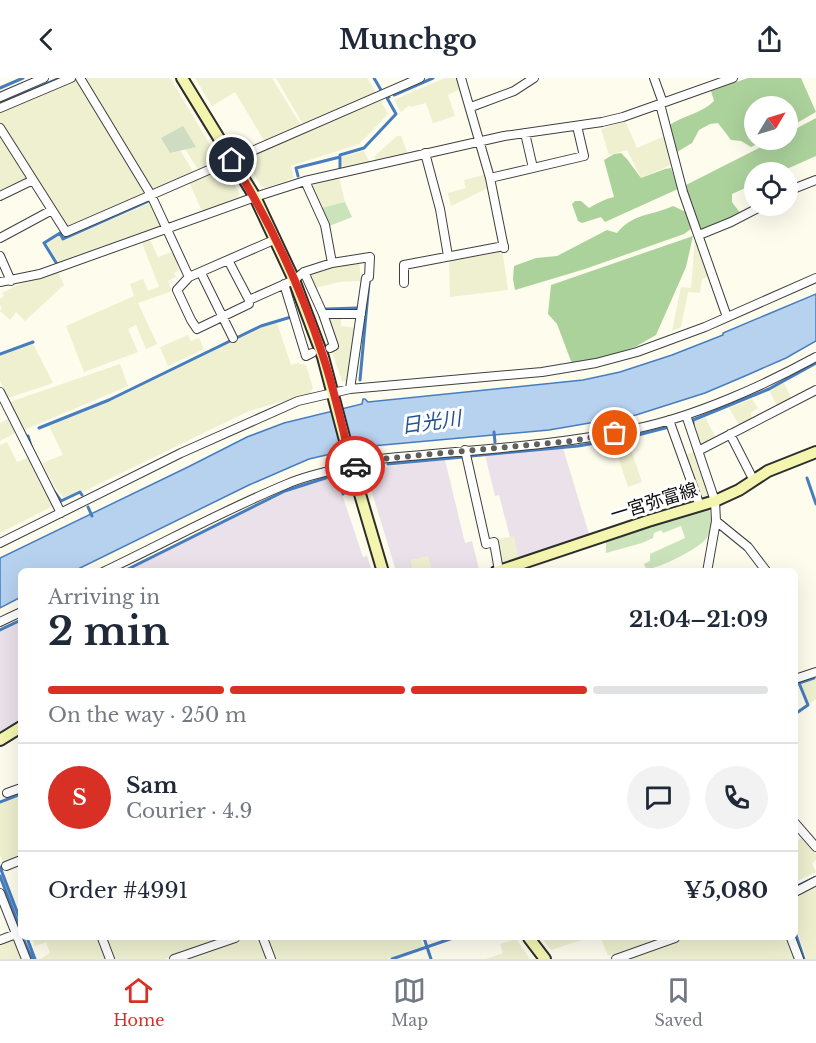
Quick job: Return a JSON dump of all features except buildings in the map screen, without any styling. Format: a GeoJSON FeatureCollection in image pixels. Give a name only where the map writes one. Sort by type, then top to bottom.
{"type":"FeatureCollection","features":[{"type":"Feature","properties":{"kind":"main road"},"geometry":{"type":"LineString","coordinates":[[182,78],[255,197],[276,239],[289,282],[324,357],[382,568]]}},
{"type":"Feature","properties":{"kind":"main road","name":"一宮弥富線"},"geometry":{"type":"LineString","coordinates":[[520,568],[648,520],[715,501],[739,490],[768,471],[816,452]]}},
{"type":"Feature","properties":{"kind":"main road"},"geometry":{"type":"LineString","coordinates":[[0,740],[18,729]]}},
{"type":"Feature","properties":{"kind":"main road"},"geometry":{"type":"LineString","coordinates":[[530,940],[544,959]]}},
{"type":"Feature","properties":{"kind":"street"},"geometry":{"type":"LineString","coordinates":[[0,97],[44,78]]}},
{"type":"Feature","properties":{"kind":"street"},"geometry":{"type":"LineString","coordinates":[[0,108],[71,78]]}},
{"type":"Feature","properties":{"kind":"street"},"geometry":{"type":"LineString","coordinates":[[80,78],[151,195],[189,277]]}},
{"type":"Feature","properties":{"kind":"street"},"geometry":{"type":"LineString","coordinates":[[0,128],[66,232],[420,78]]}},
{"type":"Feature","properties":{"kind":"street"},"geometry":{"type":"LineString","coordinates":[[404,283],[404,265],[504,247],[490,178],[461,78]]}},
{"type":"Feature","properties":{"kind":"street"},"geometry":{"type":"LineString","coordinates":[[471,107],[514,91],[534,78]]}},
{"type":"Feature","properties":{"kind":"street"},"geometry":{"type":"LineString","coordinates":[[654,78],[681,185],[727,317]]}},
{"type":"Feature","properties":{"kind":"street"},"geometry":{"type":"LineString","coordinates":[[0,282],[40,274],[305,181],[480,141],[623,117],[733,78]]}},
{"type":"Feature","properties":{"kind":"street"},"geometry":{"type":"LineString","coordinates":[[490,178],[584,156],[577,126]]}},
{"type":"Feature","properties":{"kind":"street"},"geometry":{"type":"LineString","coordinates":[[525,133],[533,168]]}},
{"type":"Feature","properties":{"kind":"street"},"geometry":{"type":"LineString","coordinates":[[425,153],[440,209],[448,256]]}},
{"type":"Feature","properties":{"kind":"street"},"geometry":{"type":"LineString","coordinates":[[0,196],[33,180]]}},
{"type":"Feature","properties":{"kind":"street"},"geometry":{"type":"LineString","coordinates":[[798,187],[816,180]]}},
{"type":"Feature","properties":{"kind":"street"},"geometry":{"type":"LineString","coordinates":[[305,181],[325,225],[332,263]]}},
{"type":"Feature","properties":{"kind":"street"},"geometry":{"type":"LineString","coordinates":[[0,238],[52,210]]}},
{"type":"Feature","properties":{"kind":"street"},"geometry":{"type":"LineString","coordinates":[[699,235],[744,215]]}},
{"type":"Feature","properties":{"kind":"street"},"geometry":{"type":"LineString","coordinates":[[276,239],[189,277],[177,290],[191,320],[197,329],[249,304],[249,300],[289,282],[304,272],[332,263],[370,258],[369,277],[366,278],[350,389]]}},
{"type":"Feature","properties":{"kind":"street"},"geometry":{"type":"LineString","coordinates":[[0,256],[11,281]]}},
{"type":"Feature","properties":{"kind":"street"},"geometry":{"type":"LineString","coordinates":[[228,260],[249,300]]}},
{"type":"Feature","properties":{"kind":"street"},"geometry":{"type":"LineString","coordinates":[[304,272],[323,314],[334,346],[330,348]]}},
{"type":"Feature","properties":{"kind":"street"},"geometry":{"type":"LineString","coordinates":[[201,273],[233,338]]}},
{"type":"Feature","properties":{"kind":"street"},"geometry":{"type":"LineString","coordinates":[[0,543],[181,453],[298,401],[334,395],[350,389],[542,372],[596,363],[637,352],[727,317],[816,278]]}},
{"type":"Feature","properties":{"kind":"street"},"geometry":{"type":"LineString","coordinates":[[289,282],[306,356],[312,353]]}},
{"type":"Feature","properties":{"kind":"street"},"geometry":{"type":"LineString","coordinates":[[323,314],[361,314]]}},
{"type":"Feature","properties":{"kind":"street"},"geometry":{"type":"LineString","coordinates":[[111,568],[289,483],[338,468],[380,459],[572,441],[636,429],[686,415],[794,369],[816,357]]}},
{"type":"Feature","properties":{"kind":"street"},"geometry":{"type":"LineString","coordinates":[[698,451],[816,390]]}},
{"type":"Feature","properties":{"kind":"street"},"geometry":{"type":"LineString","coordinates":[[0,392],[61,513]]}},
{"type":"Feature","properties":{"kind":"street"},"geometry":{"type":"LineString","coordinates":[[686,415],[715,501],[716,521],[708,568]]}},
{"type":"Feature","properties":{"kind":"street"},"geometry":{"type":"LineString","coordinates":[[669,420],[700,506]]}},
{"type":"Feature","properties":{"kind":"street"},"geometry":{"type":"LineString","coordinates":[[730,434],[753,479]]}},
{"type":"Feature","properties":{"kind":"street"},"geometry":{"type":"LineString","coordinates":[[465,450],[486,544],[494,542],[498,568]]}},
{"type":"Feature","properties":{"kind":"street"},"geometry":{"type":"LineString","coordinates":[[716,521],[748,547],[764,568]]}},
{"type":"Feature","properties":{"kind":"street"},"geometry":{"type":"LineString","coordinates":[[0,622],[18,613]]}},
{"type":"Feature","properties":{"kind":"street"},"geometry":{"type":"LineString","coordinates":[[798,678],[816,672]]}},
{"type":"Feature","properties":{"kind":"street"},"geometry":{"type":"LineString","coordinates":[[7,793],[18,789]]}},
{"type":"Feature","properties":{"kind":"street"},"geometry":{"type":"LineString","coordinates":[[798,826],[816,847]]}},
{"type":"Feature","properties":{"kind":"street"},"geometry":{"type":"LineString","coordinates":[[6,866],[18,861]]}},
{"type":"Feature","properties":{"kind":"street"},"geometry":{"type":"LineString","coordinates":[[798,891],[816,882]]}},
{"type":"Feature","properties":{"kind":"street"},"geometry":{"type":"LineString","coordinates":[[0,893],[18,938]]}},
{"type":"Feature","properties":{"kind":"street"},"geometry":{"type":"LineString","coordinates":[[0,940],[16,933]]}},
{"type":"Feature","properties":{"kind":"street"},"geometry":{"type":"LineString","coordinates":[[19,940],[26,959]]}},
{"type":"Feature","properties":{"kind":"street"},"geometry":{"type":"LineString","coordinates":[[103,940],[110,959]]}},
{"type":"Feature","properties":{"kind":"street"},"geometry":{"type":"LineString","coordinates":[[174,959],[229,940]]}},
{"type":"Feature","properties":{"kind":"street"},"geometry":{"type":"LineString","coordinates":[[264,940],[271,959]]}},
{"type":"Feature","properties":{"kind":"street"},"geometry":{"type":"LineString","coordinates":[[616,959],[669,940]]}},
{"type":"Feature","properties":{"kind":"street"},"geometry":{"type":"LineString","coordinates":[[792,940],[798,959]]}},
{"type":"Feature","properties":{"kind":"shaded area"},"geometry":{"type":"Polygon","coordinates":[[[563,448],[589,534],[518,559],[514,537],[510,537],[499,495],[495,496],[485,455],[563,448]]]}},
{"type":"Feature","properties":{"kind":"shaded area"},"geometry":{"type":"Polygon","coordinates":[[[445,460],[465,543],[472,541],[479,568],[431,568],[428,557],[411,560],[412,568],[395,568],[366,473],[390,466],[445,460]]]}},
{"type":"Feature","properties":{"kind":"shaded area"},"geometry":{"type":"Polygon","coordinates":[[[338,475],[363,557],[367,556],[371,568],[131,568],[285,493],[338,475]]]}},
{"type":"Feature","properties":{"kind":"shaded area"},"geometry":{"type":"Polygon","coordinates":[[[18,622],[18,723],[0,733],[0,631],[18,622]]]}},
{"type":"Feature","properties":{"kind":"green space"},"geometry":{"type":"Polygon","coordinates":[[[77,78],[147,194],[65,227],[0,123],[0,111],[77,78]]]}},
{"type":"Feature","properties":{"kind":"green space"},"geometry":{"type":"Polygon","coordinates":[[[83,78],[170,78],[218,158],[218,162],[199,171],[185,149],[180,150],[194,173],[151,191],[83,78]]]}},
{"type":"Feature","properties":{"kind":"green space"},"geometry":{"type":"Polygon","coordinates":[[[195,78],[272,78],[302,127],[265,142],[235,92],[212,106],[195,78]]]}},
{"type":"Feature","properties":{"kind":"green space"},"geometry":{"type":"Polygon","coordinates":[[[276,78],[367,78],[377,94],[304,126],[276,78]]]}},
{"type":"Feature","properties":{"kind":"green space"},"geometry":{"type":"Polygon","coordinates":[[[445,78],[459,78],[462,88],[448,95],[455,116],[433,123],[426,103],[411,107],[410,105],[401,112],[394,100],[445,78]]]}},
{"type":"Feature","properties":{"kind":"green space"},"geometry":{"type":"Polygon","coordinates":[[[748,78],[801,78],[816,112],[798,122],[798,96],[744,96],[744,143],[731,140],[718,123],[710,124],[699,130],[692,143],[677,152],[674,150],[668,126],[698,112],[714,101],[711,91],[748,78]]]}},
{"type":"Feature","properties":{"kind":"green space"},"geometry":{"type":"Polygon","coordinates":[[[380,99],[388,114],[359,144],[291,166],[294,178],[265,188],[261,186],[246,161],[247,156],[380,99]]]}},
{"type":"Feature","properties":{"kind":"green space"},"geometry":{"type":"Polygon","coordinates":[[[816,118],[816,156],[798,164],[798,162],[744,162],[744,189],[732,194],[732,202],[741,214],[700,232],[684,186],[755,150],[798,150],[798,128],[816,118]]]}},
{"type":"Feature","properties":{"kind":"green space"},"geometry":{"type":"Polygon","coordinates":[[[625,121],[637,148],[667,135],[673,164],[641,178],[627,150],[609,155],[601,129],[625,121]]]}},
{"type":"Feature","properties":{"kind":"green space"},"geometry":{"type":"Polygon","coordinates":[[[183,126],[196,147],[170,153],[161,138],[183,126]]]}},
{"type":"Feature","properties":{"kind":"green space"},"geometry":{"type":"Polygon","coordinates":[[[0,134],[27,176],[26,179],[0,192],[0,134]]]}},
{"type":"Feature","properties":{"kind":"green space"},"geometry":{"type":"Polygon","coordinates":[[[397,136],[401,136],[408,154],[376,162],[374,157],[397,136]]]}},
{"type":"Feature","properties":{"kind":"green space"},"geometry":{"type":"Polygon","coordinates":[[[364,151],[370,163],[343,169],[342,157],[364,151]]]}},
{"type":"Feature","properties":{"kind":"green space"},"geometry":{"type":"Polygon","coordinates":[[[621,153],[641,178],[671,168],[678,189],[605,222],[601,217],[582,223],[578,221],[572,204],[575,201],[581,201],[589,208],[614,197],[604,160],[621,153]]]}},
{"type":"Feature","properties":{"kind":"green space"},"geometry":{"type":"Polygon","coordinates":[[[222,167],[240,194],[238,197],[202,211],[189,182],[222,167]]]}},
{"type":"Feature","properties":{"kind":"green space"},"geometry":{"type":"Polygon","coordinates":[[[487,174],[490,187],[451,206],[448,193],[466,188],[464,180],[487,174]]]}},
{"type":"Feature","properties":{"kind":"green space"},"geometry":{"type":"Polygon","coordinates":[[[339,177],[345,202],[321,208],[310,186],[339,177]]]}},
{"type":"Feature","properties":{"kind":"green space"},"geometry":{"type":"Polygon","coordinates":[[[152,202],[163,224],[161,228],[59,263],[46,243],[60,235],[63,241],[152,202]]]}},
{"type":"Feature","properties":{"kind":"green space"},"geometry":{"type":"Polygon","coordinates":[[[345,202],[352,217],[327,227],[321,208],[345,202]]]}},
{"type":"Feature","properties":{"kind":"green space"},"geometry":{"type":"Polygon","coordinates":[[[673,206],[686,212],[691,229],[684,234],[585,269],[515,290],[514,266],[536,258],[557,256],[607,230],[617,233],[636,218],[673,206]]]}},
{"type":"Feature","properties":{"kind":"green space"},"geometry":{"type":"Polygon","coordinates":[[[693,236],[686,267],[656,335],[635,347],[597,360],[574,364],[557,324],[548,314],[551,285],[693,236]]]}},
{"type":"Feature","properties":{"kind":"green space"},"geometry":{"type":"Polygon","coordinates":[[[698,237],[711,276],[702,279],[700,293],[688,292],[681,327],[672,331],[681,287],[691,288],[695,238],[698,237]]]}},
{"type":"Feature","properties":{"kind":"green space"},"geometry":{"type":"Polygon","coordinates":[[[150,240],[158,257],[175,251],[180,263],[177,265],[179,270],[174,273],[176,277],[168,281],[172,291],[138,303],[157,344],[146,349],[136,325],[128,329],[138,352],[84,372],[66,326],[134,296],[130,284],[143,279],[148,291],[159,287],[142,243],[150,240]]]}},
{"type":"Feature","properties":{"kind":"green space"},"geometry":{"type":"Polygon","coordinates":[[[502,248],[508,290],[450,297],[449,258],[502,248]]]}},
{"type":"Feature","properties":{"kind":"green space"},"geometry":{"type":"Polygon","coordinates":[[[359,260],[361,281],[339,282],[315,288],[309,274],[334,264],[359,260]]]}},
{"type":"Feature","properties":{"kind":"green space"},"geometry":{"type":"Polygon","coordinates":[[[58,272],[64,285],[25,321],[16,312],[10,320],[0,311],[2,308],[0,299],[4,296],[2,293],[20,284],[58,272]]]}},
{"type":"Feature","properties":{"kind":"green space"},"geometry":{"type":"Polygon","coordinates":[[[341,316],[341,326],[357,328],[348,382],[342,381],[331,349],[326,317],[341,316]]]}},
{"type":"Feature","properties":{"kind":"green space"},"geometry":{"type":"Polygon","coordinates":[[[277,323],[291,365],[298,363],[306,365],[313,388],[310,394],[249,411],[82,492],[81,490],[64,498],[55,487],[42,463],[63,455],[49,426],[109,402],[262,327],[277,323]]]}},
{"type":"Feature","properties":{"kind":"green space"},"geometry":{"type":"Polygon","coordinates":[[[188,335],[191,341],[199,338],[204,349],[168,366],[160,347],[188,335]]]}},
{"type":"Feature","properties":{"kind":"green space"},"geometry":{"type":"Polygon","coordinates":[[[33,344],[53,383],[8,398],[0,381],[0,355],[33,344]]]}},
{"type":"Feature","properties":{"kind":"green space"},"geometry":{"type":"Polygon","coordinates":[[[120,364],[128,386],[24,430],[10,402],[120,364]]]}},
{"type":"Feature","properties":{"kind":"green space"},"geometry":{"type":"Polygon","coordinates":[[[784,383],[792,399],[777,406],[769,390],[784,383]]]}},
{"type":"Feature","properties":{"kind":"green space"},"geometry":{"type":"Polygon","coordinates":[[[752,399],[758,408],[751,413],[752,419],[739,425],[729,408],[752,399]]]}},
{"type":"Feature","properties":{"kind":"green space"},"geometry":{"type":"Polygon","coordinates":[[[705,417],[716,438],[702,445],[699,444],[694,430],[694,421],[705,417]]]}},
{"type":"Feature","properties":{"kind":"green space"},"geometry":{"type":"Polygon","coordinates":[[[10,418],[17,432],[0,441],[0,423],[10,418]]]}},
{"type":"Feature","properties":{"kind":"green space"},"geometry":{"type":"Polygon","coordinates":[[[627,438],[642,482],[628,487],[613,441],[627,438]]]}},
{"type":"Feature","properties":{"kind":"green space"},"geometry":{"type":"Polygon","coordinates":[[[7,442],[17,462],[30,457],[55,505],[0,533],[0,445],[7,442]]]}},
{"type":"Feature","properties":{"kind":"green space"},"geometry":{"type":"Polygon","coordinates":[[[694,452],[709,494],[708,498],[701,499],[685,455],[694,452]]]}},
{"type":"Feature","properties":{"kind":"green space"},"geometry":{"type":"Polygon","coordinates":[[[709,509],[711,517],[711,525],[705,540],[677,558],[651,568],[646,568],[644,564],[650,561],[650,554],[685,538],[681,526],[663,533],[661,530],[654,533],[653,538],[642,543],[606,553],[606,541],[709,509]]]}},
{"type":"Feature","properties":{"kind":"green space"},"geometry":{"type":"Polygon","coordinates":[[[514,536],[518,559],[503,563],[498,539],[514,536]]]}},
{"type":"Feature","properties":{"kind":"green space"},"geometry":{"type":"Polygon","coordinates":[[[428,556],[431,568],[412,568],[411,560],[428,556]]]}},
{"type":"Feature","properties":{"kind":"green space"},"geometry":{"type":"Polygon","coordinates":[[[816,679],[816,699],[809,704],[801,684],[816,679]]]}},
{"type":"Feature","properties":{"kind":"green space"},"geometry":{"type":"Polygon","coordinates":[[[18,797],[18,857],[3,863],[0,855],[0,804],[18,797]]]}},
{"type":"Feature","properties":{"kind":"green space"},"geometry":{"type":"Polygon","coordinates":[[[804,836],[816,852],[816,860],[812,863],[816,872],[798,881],[798,841],[804,836]]]}},
{"type":"Feature","properties":{"kind":"green space"},"geometry":{"type":"Polygon","coordinates":[[[816,886],[816,959],[807,959],[798,934],[798,895],[816,886]]]}},
{"type":"Feature","properties":{"kind":"green space"},"geometry":{"type":"Polygon","coordinates":[[[14,939],[21,959],[0,959],[0,942],[14,939]]]}},
{"type":"Feature","properties":{"kind":"green space"},"geometry":{"type":"Polygon","coordinates":[[[33,940],[100,940],[106,959],[40,959],[50,953],[46,942],[35,946],[33,940]]]}},
{"type":"Feature","properties":{"kind":"green space"},"geometry":{"type":"Polygon","coordinates":[[[107,940],[220,940],[164,959],[113,959],[107,940]]]}},
{"type":"Feature","properties":{"kind":"green space"},"geometry":{"type":"Polygon","coordinates":[[[240,940],[261,940],[268,959],[185,959],[240,940]]]}},
{"type":"Feature","properties":{"kind":"green space"},"geometry":{"type":"Polygon","coordinates":[[[268,940],[421,940],[423,946],[387,959],[275,959],[268,940]]]}},
{"type":"Feature","properties":{"kind":"green space"},"geometry":{"type":"Polygon","coordinates":[[[517,940],[530,959],[486,959],[503,953],[500,944],[517,940]]]}},
{"type":"Feature","properties":{"kind":"green space"},"geometry":{"type":"Polygon","coordinates":[[[544,940],[582,940],[551,950],[544,940]]]}},
{"type":"Feature","properties":{"kind":"green space"},"geometry":{"type":"Polygon","coordinates":[[[602,940],[655,940],[608,956],[602,940]]]}},
{"type":"Feature","properties":{"kind":"green space"},"geometry":{"type":"Polygon","coordinates":[[[678,940],[789,940],[795,959],[622,959],[678,940]]]}},
{"type":"Feature","properties":{"kind":"water","name":"日光川"},"geometry":{"type":"Polygon","coordinates":[[[816,294],[816,341],[786,358],[705,393],[636,415],[549,430],[361,447],[309,459],[249,485],[80,568],[18,568],[18,599],[0,608],[0,558],[247,437],[284,423],[362,404],[363,399],[368,402],[583,380],[620,372],[672,355],[723,335],[723,333],[816,294]]]}},
{"type":"Feature","properties":{"kind":"waterway"},"geometry":{"type":"LineString","coordinates":[[0,88],[23,78]]}},
{"type":"Feature","properties":{"kind":"waterway"},"geometry":{"type":"LineString","coordinates":[[1,103],[60,78]]}},
{"type":"Feature","properties":{"kind":"waterway"},"geometry":{"type":"LineString","coordinates":[[374,78],[381,90]]}},
{"type":"Feature","properties":{"kind":"waterway"},"geometry":{"type":"LineString","coordinates":[[394,95],[433,78]]}},
{"type":"Feature","properties":{"kind":"waterway"},"geometry":{"type":"LineString","coordinates":[[340,169],[340,155],[364,148],[396,114],[387,98],[389,97]]}},
{"type":"Feature","properties":{"kind":"waterway"},"geometry":{"type":"LineString","coordinates":[[298,176],[296,168],[340,157]]}},
{"type":"Feature","properties":{"kind":"waterway"},"geometry":{"type":"LineString","coordinates":[[57,264],[44,243],[60,233],[63,239],[151,200]]}},
{"type":"Feature","properties":{"kind":"waterway"},"geometry":{"type":"LineString","coordinates":[[360,380],[369,282]]}},
{"type":"Feature","properties":{"kind":"waterway"},"geometry":{"type":"LineString","coordinates":[[326,309],[358,308]]}},
{"type":"Feature","properties":{"kind":"waterway"},"geometry":{"type":"LineString","coordinates":[[39,428],[109,400],[261,326],[291,317]]}},
{"type":"Feature","properties":{"kind":"waterway"},"geometry":{"type":"LineString","coordinates":[[0,354],[33,342]]}},
{"type":"Feature","properties":{"kind":"waterway"},"geometry":{"type":"LineString","coordinates":[[693,426],[693,420],[769,389],[816,363]]}},
{"type":"Feature","properties":{"kind":"waterway"},"geometry":{"type":"LineString","coordinates":[[471,456],[578,446],[630,437],[669,427]]}},
{"type":"Feature","properties":{"kind":"waterway"},"geometry":{"type":"LineString","coordinates":[[494,432],[495,442]]}},
{"type":"Feature","properties":{"kind":"waterway"},"geometry":{"type":"LineString","coordinates":[[28,436],[31,446]]}},
{"type":"Feature","properties":{"kind":"waterway"},"geometry":{"type":"LineString","coordinates":[[388,464],[463,457]]}},
{"type":"Feature","properties":{"kind":"waterway"},"geometry":{"type":"LineString","coordinates":[[130,568],[285,491],[338,474],[343,494]]}},
{"type":"Feature","properties":{"kind":"waterway"},"geometry":{"type":"LineString","coordinates":[[807,478],[816,504]]}},
{"type":"Feature","properties":{"kind":"waterway"},"geometry":{"type":"LineString","coordinates":[[53,490],[61,501],[80,492],[82,495]]}},
{"type":"Feature","properties":{"kind":"waterway"},"geometry":{"type":"LineString","coordinates":[[88,507],[92,516]]}},
{"type":"Feature","properties":{"kind":"waterway"},"geometry":{"type":"LineString","coordinates":[[0,630],[18,621]]}},
{"type":"Feature","properties":{"kind":"waterway"},"geometry":{"type":"LineString","coordinates":[[798,712],[808,705],[799,683],[814,678]]}},
{"type":"Feature","properties":{"kind":"waterway"},"geometry":{"type":"LineString","coordinates":[[0,802],[18,795]]}},
{"type":"Feature","properties":{"kind":"waterway"},"geometry":{"type":"LineString","coordinates":[[0,867],[18,914]]}},
{"type":"Feature","properties":{"kind":"waterway"},"geometry":{"type":"LineString","coordinates":[[0,876],[18,923]]}},
{"type":"Feature","properties":{"kind":"waterway"},"geometry":{"type":"LineString","coordinates":[[798,886],[816,877]]}},
{"type":"Feature","properties":{"kind":"waterway"},"geometry":{"type":"LineString","coordinates":[[24,940],[32,959]]}},
{"type":"Feature","properties":{"kind":"waterway"},"geometry":{"type":"LineString","coordinates":[[28,940],[35,959]]}},
{"type":"Feature","properties":{"kind":"waterway"},"geometry":{"type":"LineString","coordinates":[[425,940],[431,959]]}},
{"type":"Feature","properties":{"kind":"waterway"},"geometry":{"type":"LineString","coordinates":[[392,959],[447,940]]}},
{"type":"Feature","properties":{"kind":"waterway"},"geometry":{"type":"LineString","coordinates":[[798,940],[804,959]]}},
{"type":"Feature","properties":{"kind":"way so far"},"geometry":{"type":"LineString","coordinates":[[355,466],[380,459],[572,441],[615,433]]}},
{"type":"Feature","properties":{"kind":"route"},"geometry":{"type":"LineString","coordinates":[[232,160],[255,197],[294,280],[324,357],[352,467],[355,466]]}}]}
